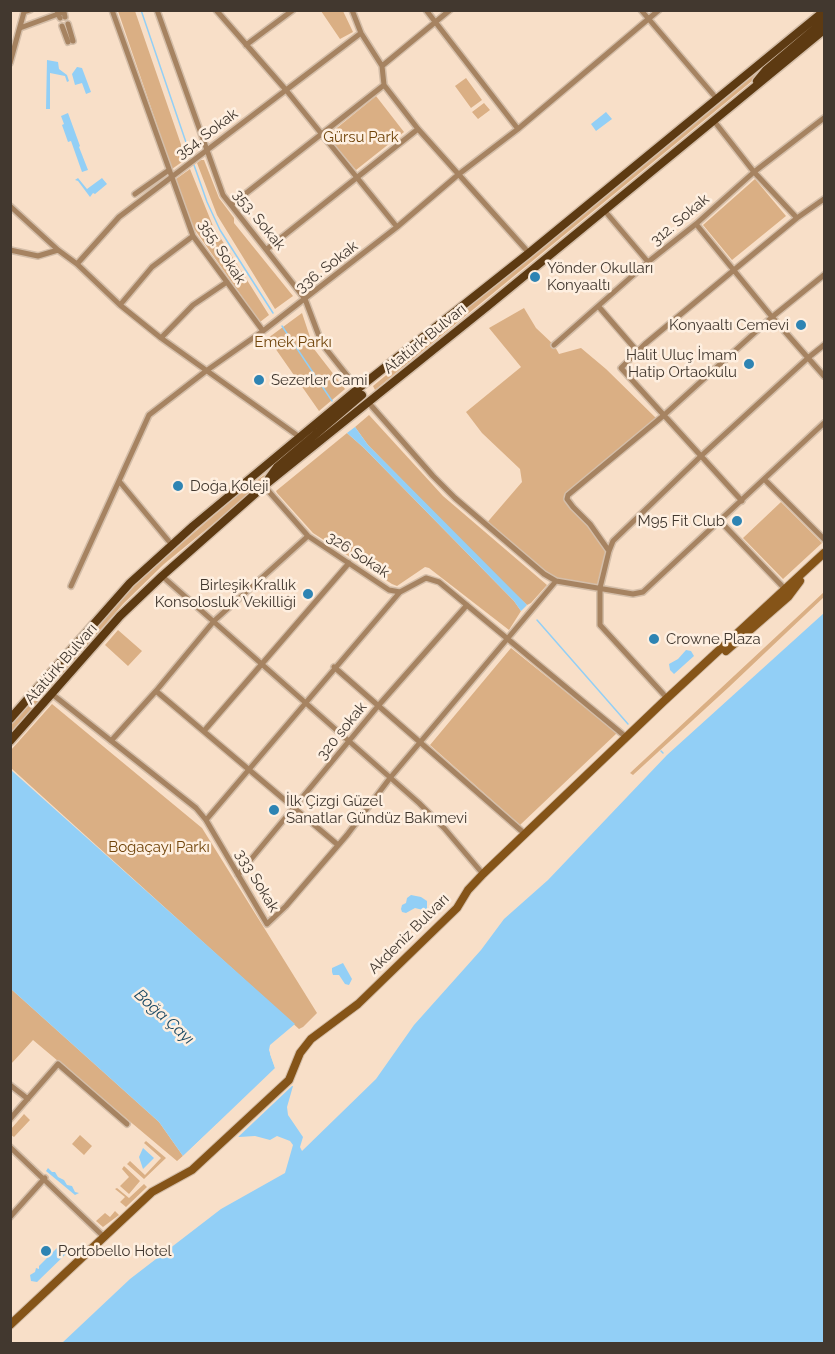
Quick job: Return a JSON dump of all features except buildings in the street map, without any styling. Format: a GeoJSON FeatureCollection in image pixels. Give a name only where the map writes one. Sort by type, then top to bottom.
{"type":"FeatureCollection","features":[{"type":"Feature","properties":{"kind":"main road","name":"Atatürk Bulvarı"},"geometry":{"type":"LineString","coordinates":[[10,741],[120,616],[364,395],[529,253],[825,11]]}},
{"type":"Feature","properties":{"kind":"main road"},"geometry":{"type":"LineString","coordinates":[[750,92],[766,70],[825,21]]}},
{"type":"Feature","properties":{"kind":"main road","name":"Atatürk Bulvarı"},"geometry":{"type":"LineString","coordinates":[[10,719],[114,600],[172,545],[301,438],[488,306],[825,30]]}},
{"type":"Feature","properties":{"kind":"main road","name":"Akdeniz Bulvarı"},"geometry":{"type":"LineString","coordinates":[[10,1325],[152,1192],[192,1170],[289,1080],[296,1061],[307,1043],[358,1004],[457,908],[468,890],[483,874],[667,698],[698,670],[734,643],[825,553]]}},
{"type":"Feature","properties":{"kind":"street","name":"355. Sokak"},"geometry":{"type":"LineString","coordinates":[[112,10],[193,236],[263,331]]}},
{"type":"Feature","properties":{"kind":"street","name":"353. Sokak"},"geometry":{"type":"LineString","coordinates":[[157,10],[218,185],[223,195],[305,299],[318,336],[339,366],[388,426],[433,476],[519,554],[556,581]]}},
{"type":"Feature","properties":{"kind":"street"},"geometry":{"type":"LineString","coordinates":[[216,10],[286,90],[396,227]]}},
{"type":"Feature","properties":{"kind":"street"},"geometry":{"type":"LineString","coordinates":[[246,45],[293,10]]}},
{"type":"Feature","properties":{"kind":"street"},"geometry":{"type":"LineString","coordinates":[[352,10],[361,33],[382,66],[384,85],[418,129],[529,253]]}},
{"type":"Feature","properties":{"kind":"street"},"geometry":{"type":"LineString","coordinates":[[426,10],[518,129]]}},
{"type":"Feature","properties":{"kind":"street"},"geometry":{"type":"LineString","coordinates":[[382,66],[450,10]]}},
{"type":"Feature","properties":{"kind":"street"},"geometry":{"type":"LineString","coordinates":[[641,10],[717,99]]}},
{"type":"Feature","properties":{"kind":"street","name":"336. Sokak"},"geometry":{"type":"LineString","coordinates":[[71,586],[149,415],[263,331],[396,227],[459,174],[518,129],[659,10]]}},
{"type":"Feature","properties":{"kind":"street"},"geometry":{"type":"LineString","coordinates":[[10,63],[27,11]]}},
{"type":"Feature","properties":{"kind":"street"},"geometry":{"type":"LineString","coordinates":[[20,28],[63,13]]}},
{"type":"Feature","properties":{"kind":"street"},"geometry":{"type":"LineString","coordinates":[[65,25],[70,42]]}},
{"type":"Feature","properties":{"kind":"street","name":"354. Sokak"},"geometry":{"type":"LineString","coordinates":[[77,264],[119,217],[170,173],[188,164],[361,33]]}},
{"type":"Feature","properties":{"kind":"street"},"geometry":{"type":"LineString","coordinates":[[231,205],[384,85]]}},
{"type":"Feature","properties":{"kind":"street","name":"312. Sokak"},"geometry":{"type":"LineString","coordinates":[[554,345],[754,172],[825,118]]}},
{"type":"Feature","properties":{"kind":"street"},"geometry":{"type":"LineString","coordinates":[[714,121],[754,172],[798,218]]}},
{"type":"Feature","properties":{"kind":"street"},"geometry":{"type":"LineString","coordinates":[[267,249],[418,129]]}},
{"type":"Feature","properties":{"kind":"street"},"geometry":{"type":"LineString","coordinates":[[135,194],[170,173]]}},
{"type":"Feature","properties":{"kind":"street"},"geometry":{"type":"LineString","coordinates":[[742,501],[621,368],[637,351],[734,270],[825,199]]}},
{"type":"Feature","properties":{"kind":"street"},"geometry":{"type":"LineString","coordinates":[[10,206],[160,338],[301,438]]}},
{"type":"Feature","properties":{"kind":"street"},"geometry":{"type":"LineString","coordinates":[[604,210],[648,262]]}},
{"type":"Feature","properties":{"kind":"street"},"geometry":{"type":"LineString","coordinates":[[696,224],[825,376]]}},
{"type":"Feature","properties":{"kind":"street"},"geometry":{"type":"LineString","coordinates":[[120,305],[152,267],[193,236]]}},
{"type":"Feature","properties":{"kind":"street"},"geometry":{"type":"LineString","coordinates":[[10,250],[38,256],[58,250]]}},
{"type":"Feature","properties":{"kind":"street"},"geometry":{"type":"LineString","coordinates":[[609,551],[590,524],[567,499],[568,495],[663,416],[772,316],[825,275]]}},
{"type":"Feature","properties":{"kind":"street"},"geometry":{"type":"LineString","coordinates":[[160,338],[193,305],[227,282]]}},
{"type":"Feature","properties":{"kind":"street"},"geometry":{"type":"LineString","coordinates":[[599,307],[637,351]]}},
{"type":"Feature","properties":{"kind":"street"},"geometry":{"type":"LineString","coordinates":[[667,698],[600,625],[600,588],[613,542],[701,456],[825,345]]}},
{"type":"Feature","properties":{"kind":"street"},"geometry":{"type":"LineString","coordinates":[[509,639],[556,581],[633,594],[643,592],[825,423]]}},
{"type":"Feature","properties":{"kind":"street"},"geometry":{"type":"LineString","coordinates":[[765,480],[825,539]]}},
{"type":"Feature","properties":{"kind":"street"},"geometry":{"type":"LineString","coordinates":[[119,481],[172,545]]}},
{"type":"Feature","properties":{"kind":"street","name":"326 Sokak"},"geometry":{"type":"LineString","coordinates":[[264,486],[308,536],[389,590],[400,592],[426,578],[439,582],[626,737]]}},
{"type":"Feature","properties":{"kind":"street"},"geometry":{"type":"LineString","coordinates":[[720,521],[784,594]]}},
{"type":"Feature","properties":{"kind":"street"},"geometry":{"type":"LineString","coordinates":[[111,741],[214,621],[308,536]]}},
{"type":"Feature","properties":{"kind":"street"},"geometry":{"type":"LineString","coordinates":[[204,731],[260,663],[349,563]]}},
{"type":"Feature","properties":{"kind":"street"},"geometry":{"type":"LineString","coordinates":[[162,576],[444,828],[483,874]]}},
{"type":"Feature","properties":{"kind":"street"},"geometry":{"type":"LineString","coordinates":[[206,820],[400,592]]}},
{"type":"Feature","properties":{"kind":"street","name":"320 sokak"},"geometry":{"type":"LineString","coordinates":[[238,875],[378,706],[466,605]]}},
{"type":"Feature","properties":{"kind":"street","name":"333 Sokak"},"geometry":{"type":"LineString","coordinates":[[52,694],[196,808],[206,820],[267,924],[286,906],[338,845],[390,778],[509,639]]}},
{"type":"Feature","properties":{"kind":"street"},"geometry":{"type":"LineString","coordinates":[[334,667],[525,834]]}},
{"type":"Feature","properties":{"kind":"street"},"geometry":{"type":"LineString","coordinates":[[156,691],[338,845]]}},
{"type":"Feature","properties":{"kind":"street"},"geometry":{"type":"LineString","coordinates":[[10,1119],[58,1064],[127,1124]]}},
{"type":"Feature","properties":{"kind":"street"},"geometry":{"type":"LineString","coordinates":[[10,1085],[28,1099]]}},
{"type":"Feature","properties":{"kind":"street"},"geometry":{"type":"LineString","coordinates":[[10,1147],[45,1178],[103,1236]]}},
{"type":"Feature","properties":{"kind":"street"},"geometry":{"type":"LineString","coordinates":[[10,1217],[45,1178]]}},
{"type":"Feature","properties":{"kind":"green space"},"geometry":{"type":"Polygon","coordinates":[[[118,11],[135,11],[186,159],[172,169],[118,11]]]}},
{"type":"Feature","properties":{"kind":"green space"},"geometry":{"type":"Polygon","coordinates":[[[321,11],[343,11],[353,32],[340,39],[321,11]]]}},
{"type":"Feature","properties":{"kind":"green space"},"geometry":{"type":"Polygon","coordinates":[[[815,21],[816,23],[762,67],[752,81],[375,390],[373,386],[815,21]]]}},
{"type":"Feature","properties":{"kind":"green space"},"geometry":{"type":"Polygon","coordinates":[[[466,78],[482,100],[471,108],[455,86],[466,78]]]}},
{"type":"Feature","properties":{"kind":"green space","name":"Gürsu Park"},"geometry":{"type":"Polygon","coordinates":[[[376,96],[404,132],[356,170],[327,136],[376,96]]]}},
{"type":"Feature","properties":{"kind":"green space"},"geometry":{"type":"Polygon","coordinates":[[[484,103],[490,110],[478,119],[472,112],[484,103]]]}},
{"type":"Feature","properties":{"kind":"green space"},"geometry":{"type":"Polygon","coordinates":[[[204,160],[219,198],[234,218],[234,223],[293,296],[275,309],[217,215],[197,163],[204,160]]]}},
{"type":"Feature","properties":{"kind":"green space"},"geometry":{"type":"Polygon","coordinates":[[[190,169],[213,226],[269,315],[260,322],[190,223],[176,179],[190,169]]]}},
{"type":"Feature","properties":{"kind":"green space"},"geometry":{"type":"Polygon","coordinates":[[[755,179],[786,216],[732,260],[703,225],[755,179]]]}},
{"type":"Feature","properties":{"kind":"green space"},"geometry":{"type":"Polygon","coordinates":[[[524,308],[536,328],[554,345],[559,354],[581,348],[658,420],[567,499],[609,551],[600,588],[556,581],[485,525],[522,482],[520,469],[482,433],[466,412],[521,367],[489,328],[524,308]]]}},
{"type":"Feature","properties":{"kind":"green space","name":"Emek Parkı"},"geometry":{"type":"Polygon","coordinates":[[[302,313],[314,349],[345,389],[319,411],[268,338],[302,313]]]}},
{"type":"Feature","properties":{"kind":"green space"},"geometry":{"type":"Polygon","coordinates":[[[369,415],[443,496],[547,585],[531,603],[527,605],[498,578],[368,445],[355,427],[369,415]]]}},
{"type":"Feature","properties":{"kind":"green space"},"geometry":{"type":"Polygon","coordinates":[[[347,433],[514,601],[521,611],[509,630],[429,568],[425,567],[397,586],[392,584],[313,533],[277,493],[276,491],[347,433]]]}},
{"type":"Feature","properties":{"kind":"green space"},"geometry":{"type":"Polygon","coordinates":[[[271,470],[257,488],[164,564],[123,604],[11,733],[11,723],[132,587],[237,495],[271,470]]]}},
{"type":"Feature","properties":{"kind":"green space"},"geometry":{"type":"Polygon","coordinates":[[[781,502],[822,543],[783,579],[743,538],[781,502]]]}},
{"type":"Feature","properties":{"kind":"green space"},"geometry":{"type":"Polygon","coordinates":[[[824,592],[824,597],[729,687],[633,775],[630,773],[824,592]]]}},
{"type":"Feature","properties":{"kind":"green space"},"geometry":{"type":"Polygon","coordinates":[[[118,630],[142,651],[128,666],[105,645],[118,630]]]}},
{"type":"Feature","properties":{"kind":"green space"},"geometry":{"type":"Polygon","coordinates":[[[511,648],[617,733],[520,825],[430,745],[511,648]]]}},
{"type":"Feature","properties":{"kind":"green space","name":"Boğaçayı Parkı"},"geometry":{"type":"Polygon","coordinates":[[[52,704],[202,828],[317,1013],[303,1027],[299,1029],[11,768],[11,750],[52,704]]]}},
{"type":"Feature","properties":{"kind":"green space"},"geometry":{"type":"Polygon","coordinates":[[[11,989],[159,1122],[183,1156],[177,1161],[33,1040],[11,1064],[11,989]]]}},
{"type":"Feature","properties":{"kind":"green space"},"geometry":{"type":"Polygon","coordinates":[[[24,1114],[30,1120],[14,1137],[11,1135],[11,1129],[24,1114]]]}},
{"type":"Feature","properties":{"kind":"green space"},"geometry":{"type":"Polygon","coordinates":[[[80,1135],[92,1146],[84,1155],[72,1144],[80,1135]]]}},
{"type":"Feature","properties":{"kind":"green space"},"geometry":{"type":"Polygon","coordinates":[[[146,1141],[166,1158],[144,1179],[127,1164],[130,1161],[145,1175],[161,1158],[144,1143],[146,1141]]]}},
{"type":"Feature","properties":{"kind":"green space"},"geometry":{"type":"Polygon","coordinates":[[[124,1166],[140,1181],[129,1194],[120,1186],[129,1177],[122,1169],[124,1166]]]}},
{"type":"Feature","properties":{"kind":"green space"},"geometry":{"type":"Polygon","coordinates":[[[144,1184],[147,1187],[126,1207],[120,1202],[125,1197],[115,1189],[117,1188],[129,1198],[144,1184]]]}},
{"type":"Feature","properties":{"kind":"green space"},"geometry":{"type":"Polygon","coordinates":[[[115,1211],[119,1215],[103,1227],[96,1221],[105,1213],[110,1217],[115,1211]]]}},
{"type":"Feature","properties":{"kind":"water"},"geometry":{"type":"Polygon","coordinates":[[[47,60],[58,62],[59,69],[67,75],[69,81],[67,82],[65,76],[50,73],[50,109],[46,109],[47,60]]]}},
{"type":"Feature","properties":{"kind":"water"},"geometry":{"type":"Polygon","coordinates":[[[77,67],[82,68],[91,92],[86,94],[82,83],[75,85],[72,74],[77,67]]]}},
{"type":"Feature","properties":{"kind":"water"},"geometry":{"type":"Polygon","coordinates":[[[606,112],[612,119],[596,131],[591,124],[606,112]]]}},
{"type":"Feature","properties":{"kind":"water"},"geometry":{"type":"Polygon","coordinates":[[[68,113],[88,170],[82,172],[71,141],[68,142],[62,125],[64,124],[61,116],[68,113]]]}},
{"type":"Feature","properties":{"kind":"water"},"geometry":{"type":"Polygon","coordinates":[[[78,178],[87,189],[102,178],[107,184],[90,197],[75,180],[78,178]]]}},
{"type":"Feature","properties":{"kind":"water"},"geometry":{"type":"Polygon","coordinates":[[[355,427],[368,445],[527,605],[521,611],[514,601],[347,433],[355,427]]]}},
{"type":"Feature","properties":{"kind":"water","name":"Boğa Çayı"},"geometry":{"type":"Polygon","coordinates":[[[824,613],[824,1343],[62,1343],[130,1279],[221,1209],[285,1173],[293,1145],[290,1141],[277,1136],[270,1140],[255,1136],[239,1137],[217,1124],[183,1156],[159,1122],[11,989],[11,770],[295,1024],[270,1045],[269,1050],[275,1068],[293,1086],[287,1107],[288,1115],[303,1137],[300,1147],[302,1151],[376,1079],[414,1025],[481,950],[504,919],[548,880],[667,755],[824,613]]]}},
{"type":"Feature","properties":{"kind":"water"},"geometry":{"type":"Polygon","coordinates":[[[686,650],[691,651],[694,656],[674,674],[669,664],[678,659],[686,650]]]}},
{"type":"Feature","properties":{"kind":"water"},"geometry":{"type":"Polygon","coordinates":[[[411,895],[427,901],[427,909],[415,908],[406,913],[402,912],[402,905],[411,895]]]}},
{"type":"Feature","properties":{"kind":"water"},"geometry":{"type":"Polygon","coordinates":[[[343,963],[352,979],[349,985],[345,984],[339,975],[333,975],[332,972],[332,968],[343,963]]]}},
{"type":"Feature","properties":{"kind":"water"},"geometry":{"type":"Polygon","coordinates":[[[143,1148],[154,1158],[143,1169],[139,1157],[143,1148]]]}},
{"type":"Feature","properties":{"kind":"water"},"geometry":{"type":"Polygon","coordinates":[[[48,1168],[79,1193],[75,1195],[46,1171],[48,1168]]]}},
{"type":"Feature","properties":{"kind":"water"},"geometry":{"type":"Polygon","coordinates":[[[57,1248],[71,1249],[37,1282],[31,1281],[30,1275],[35,1272],[36,1268],[39,1269],[39,1266],[57,1248]]]}},
{"type":"Feature","properties":{"kind":"pier"},"geometry":{"type":"Polygon","coordinates":[[[271,1052],[277,1066],[296,1086],[292,1086],[236,1139],[217,1127],[185,1158],[181,1158],[275,1068],[271,1052]]]}},
{"type":"Feature","properties":{"kind":"waterway"},"geometry":{"type":"LineString","coordinates":[[141,10],[192,160]]}},
{"type":"Feature","properties":{"kind":"waterway"},"geometry":{"type":"LineString","coordinates":[[194,165],[220,230],[273,313]]}},
{"type":"Feature","properties":{"kind":"waterway"},"geometry":{"type":"LineString","coordinates":[[282,326],[332,401]]}},
{"type":"Feature","properties":{"kind":"waterway"},"geometry":{"type":"LineString","coordinates":[[537,620],[628,724]]}},
{"type":"Feature","properties":{"kind":"place","name":"Yönder Okulları Konyaaltı"},"geometry":{"type":"Point","coordinates":[535,277]}},
{"type":"Feature","properties":{"kind":"place","name":"Konyaaltı Cemevi"},"geometry":{"type":"Point","coordinates":[801,325]}},
{"type":"Feature","properties":{"kind":"place","name":"Halit Uluç İmam Hatip Ortaokulu"},"geometry":{"type":"Point","coordinates":[749,364]}},
{"type":"Feature","properties":{"kind":"place","name":"Sezerler Cami"},"geometry":{"type":"Point","coordinates":[259,380]}},
{"type":"Feature","properties":{"kind":"place","name":"Doğa Koleji"},"geometry":{"type":"Point","coordinates":[178,486]}},
{"type":"Feature","properties":{"kind":"place","name":"M95 Fit Club"},"geometry":{"type":"Point","coordinates":[737,521]}},
{"type":"Feature","properties":{"kind":"place","name":"Birleşik Krallık Konsolosluk Vekilliği"},"geometry":{"type":"Point","coordinates":[308,594]}},
{"type":"Feature","properties":{"kind":"place","name":"Crowne Plaza"},"geometry":{"type":"Point","coordinates":[654,639]}},
{"type":"Feature","properties":{"kind":"place","name":"İlk Çizgi Güzel Sanatlar Gündüz Bakımevi"},"geometry":{"type":"Point","coordinates":[274,810]}},
{"type":"Feature","properties":{"kind":"place","name":"Portobello Hotel"},"geometry":{"type":"Point","coordinates":[46,1251]}}]}
